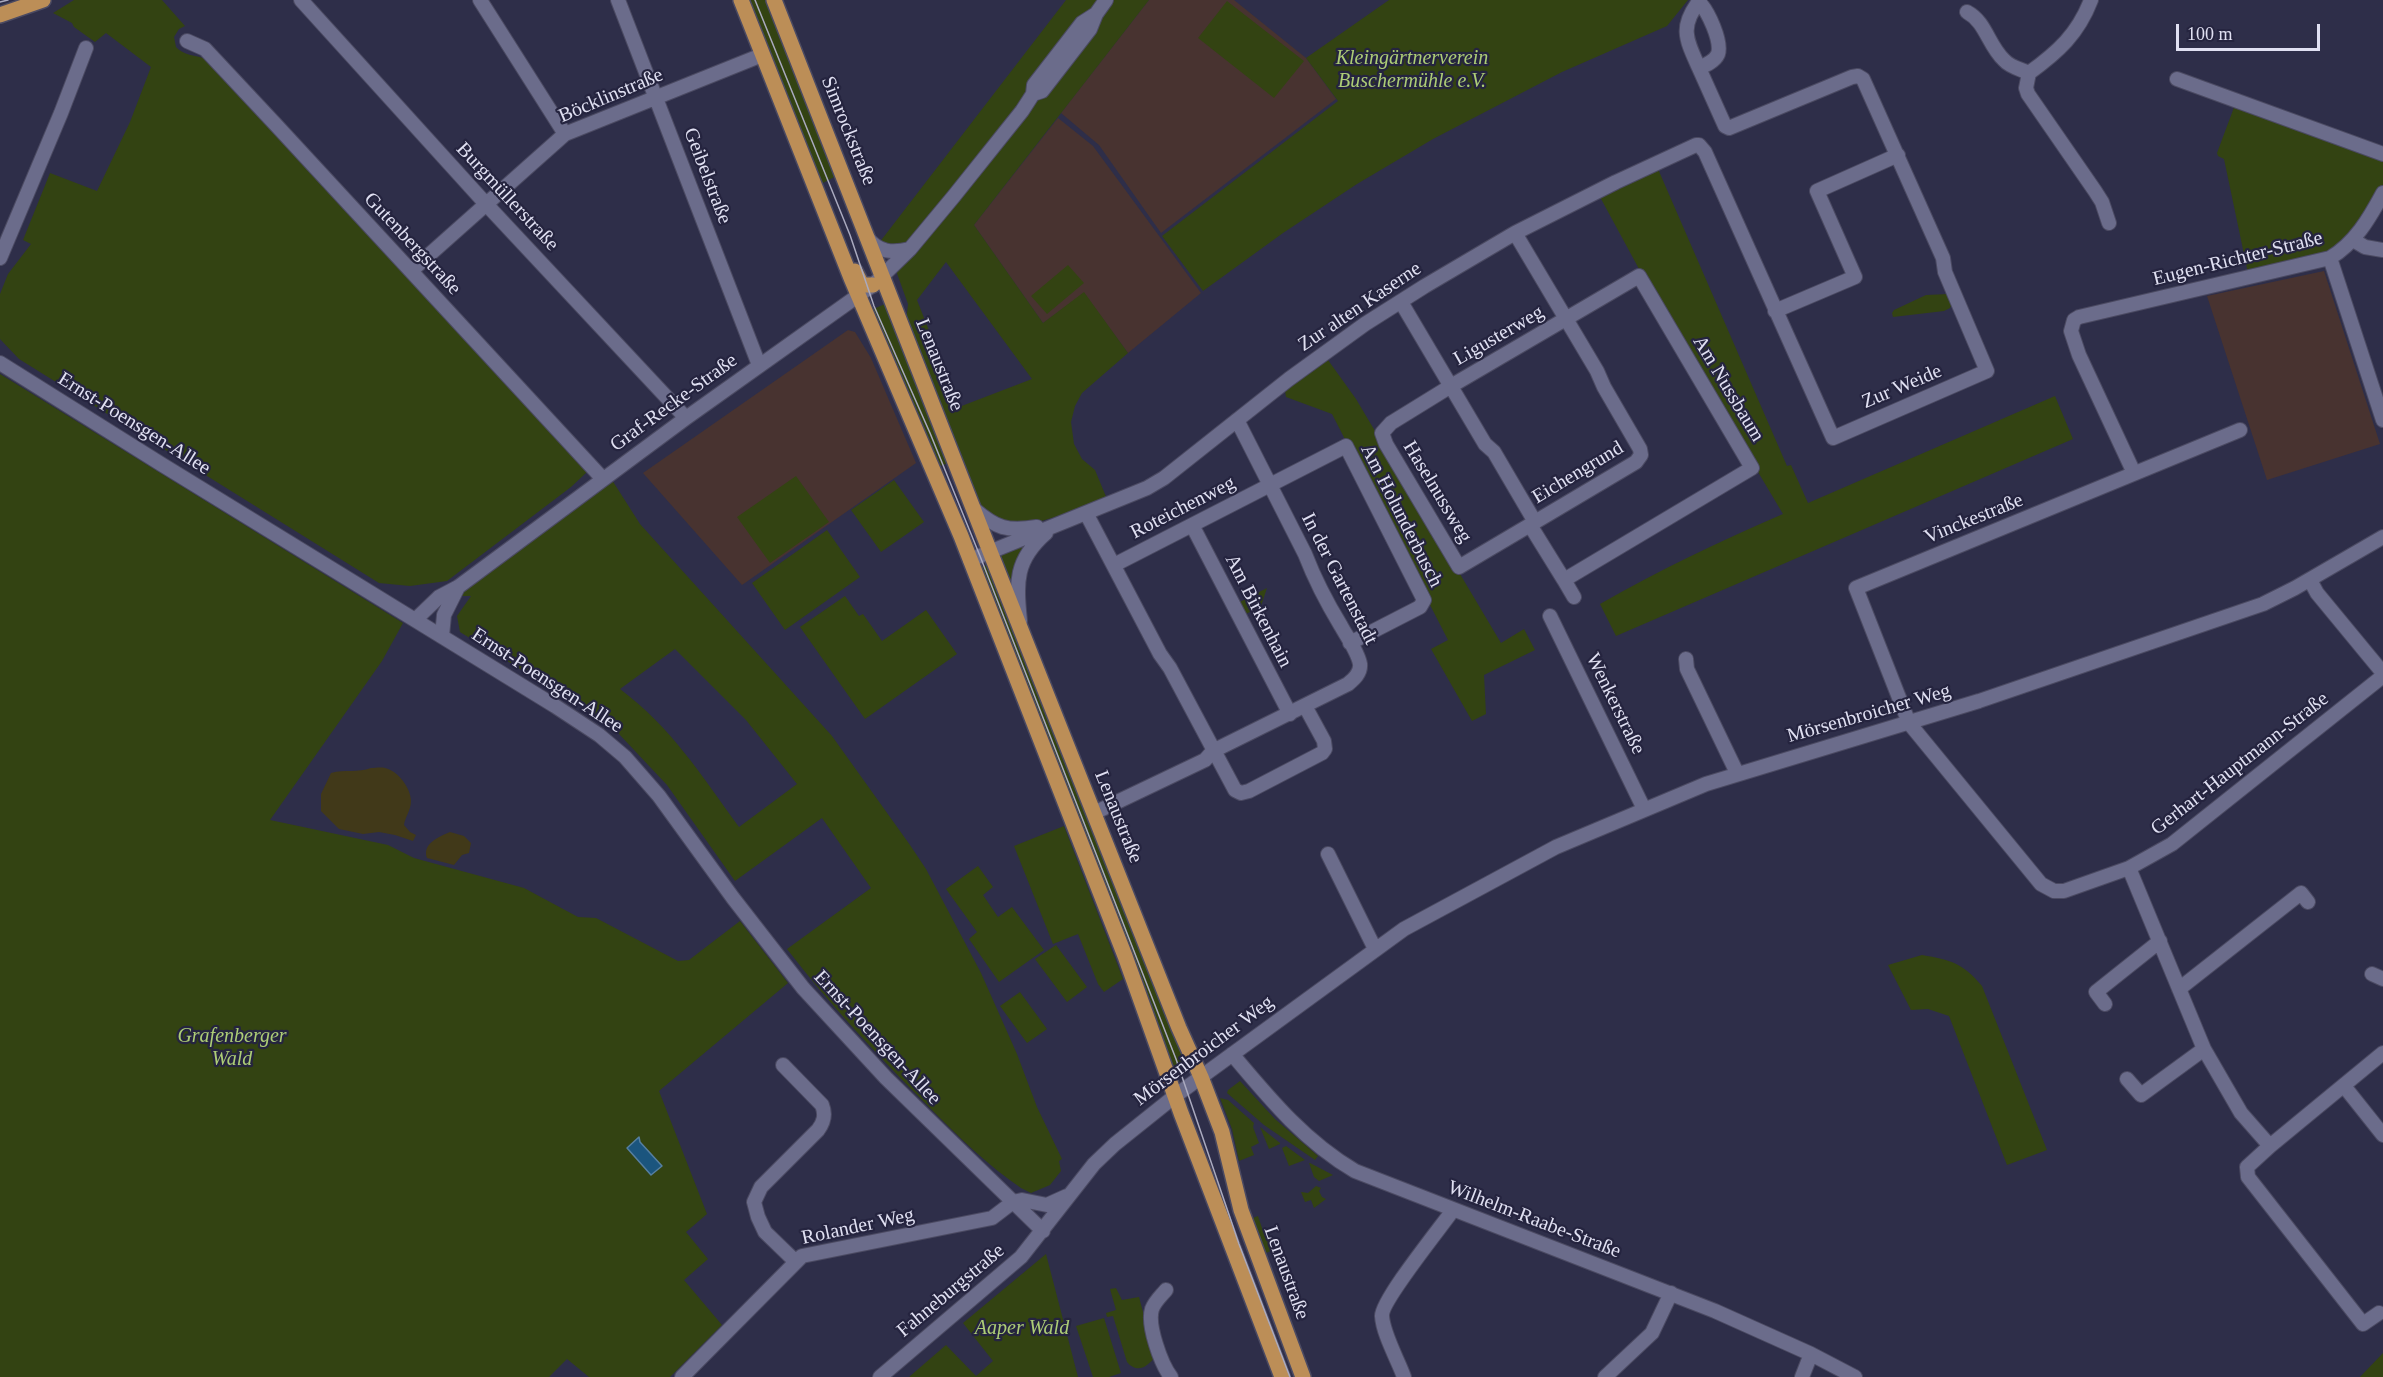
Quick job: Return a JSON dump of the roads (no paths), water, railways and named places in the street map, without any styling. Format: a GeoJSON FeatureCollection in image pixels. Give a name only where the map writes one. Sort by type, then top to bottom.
{"type":"FeatureCollection","features":[{"type":"Feature","properties":{"kind":"main road"},"geometry":{"type":"LineString","coordinates":[[0,15],[43,0]]}},
{"type":"Feature","properties":{"kind":"main road"},"geometry":{"type":"LineString","coordinates":[[741,0],[860,297]]}},
{"type":"Feature","properties":{"kind":"main road","name":"Simrockstraße"},"geometry":{"type":"LineString","coordinates":[[774,0],[867,237],[878,281]]}},
{"type":"Feature","properties":{"kind":"main road"},"geometry":{"type":"LineString","coordinates":[[845,260],[852,266],[860,284],[865,286],[878,281]]}},
{"type":"Feature","properties":{"kind":"main road","name":"Lenaustraße"},"geometry":{"type":"LineString","coordinates":[[878,281],[906,340],[992,552],[1174,1017],[1201,1077],[1222,1132],[1241,1210],[1303,1377]]}},
{"type":"Feature","properties":{"kind":"main road","name":"Lenaustraße"},"geometry":{"type":"LineString","coordinates":[[860,297],[970,560],[1125,956],[1175,1096],[1282,1377]]}},
{"type":"Feature","properties":{"kind":"street","name":"Burgmüllerstraße"},"geometry":{"type":"LineString","coordinates":[[301,0],[486,204],[686,418]]}},
{"type":"Feature","properties":{"kind":"street"},"geometry":{"type":"LineString","coordinates":[[480,0],[565,134]]}},
{"type":"Feature","properties":{"kind":"street","name":"Geibelstraße"},"geometry":{"type":"LineString","coordinates":[[618,0],[759,365]]}},
{"type":"Feature","properties":{"kind":"street","name":"Graf-Recke-Straße"},"geometry":{"type":"LineString","coordinates":[[415,620],[439,597],[458,587],[759,365],[860,297],[878,281],[910,249],[1033,94],[1042,91],[1090,29],[1095,14],[1106,0]]}},
{"type":"Feature","properties":{"kind":"street"},"geometry":{"type":"LineString","coordinates":[[2091,0],[2079,27],[2029,73],[2026,88],[2095,190],[2109,223]]}},
{"type":"Feature","properties":{"kind":"street"},"geometry":{"type":"LineString","coordinates":[[1700,1],[1706,9],[1716,35],[1719,52],[1713,61],[1699,68],[1687,42],[1686,32],[1689,14],[1700,1]]}},
{"type":"Feature","properties":{"kind":"street"},"geometry":{"type":"LineString","coordinates":[[1967,12],[1977,17],[2003,60],[2029,73]]}},
{"type":"Feature","properties":{"kind":"street","name":"Gutenbergstraße"},"geometry":{"type":"LineString","coordinates":[[187,41],[205,49],[603,479]]}},
{"type":"Feature","properties":{"kind":"street"},"geometry":{"type":"LineString","coordinates":[[0,258],[86,48]]}},
{"type":"Feature","properties":{"kind":"street","name":"Böcklinstraße"},"geometry":{"type":"LineString","coordinates":[[411,271],[565,134],[762,55]]}},
{"type":"Feature","properties":{"kind":"street","name":"Zur Weide"},"geometry":{"type":"LineString","coordinates":[[1699,68],[1725,126],[1729,128],[1852,77],[1861,77],[1865,81],[1943,258],[1945,272],[1987,371],[1833,438],[1705,152],[1699,145]]}},
{"type":"Feature","properties":{"kind":"street"},"geometry":{"type":"LineString","coordinates":[[2177,79],[2383,154]]}},
{"type":"Feature","properties":{"kind":"street","name":"Zur alten Kaserne"},"geometry":{"type":"LineString","coordinates":[[970,560],[1056,523],[1147,488],[1164,478],[1334,346],[1401,302],[1515,233],[1693,145],[1699,145]]}},
{"type":"Feature","properties":{"kind":"street"},"geometry":{"type":"LineString","coordinates":[[1775,311],[1855,277],[1817,191],[1898,155]]}},
{"type":"Feature","properties":{"kind":"street","name":"Eugen-Richter-Straße"},"geometry":{"type":"LineString","coordinates":[[2134,473],[2079,356],[2071,331],[2074,320],[2330,258],[2353,240],[2368,220],[2383,193]]}},
{"type":"Feature","properties":{"kind":"street","name":"Eichengrund"},"geometry":{"type":"LineString","coordinates":[[1401,302],[1532,523],[1636,462],[1641,455],[1640,449],[1597,371],[1515,233]]}},
{"type":"Feature","properties":{"kind":"street"},"geometry":{"type":"LineString","coordinates":[[867,237],[873,245],[885,251],[896,252],[910,249]]}},
{"type":"Feature","properties":{"kind":"street"},"geometry":{"type":"LineString","coordinates":[[2353,240],[2365,247],[2383,250]]}},
{"type":"Feature","properties":{"kind":"street"},"geometry":{"type":"LineString","coordinates":[[2330,258],[2383,420]]}},
{"type":"Feature","properties":{"kind":"street","name":"Am Nussbaum"},"geometry":{"type":"LineString","coordinates":[[1564,580],[1752,468],[1639,276],[1566,319]]}},
{"type":"Feature","properties":{"kind":"street","name":"Ligusterweg"},"geometry":{"type":"LineString","coordinates":[[1451,386],[1566,319]]}},
{"type":"Feature","properties":{"kind":"street","name":"Ernst-Poensgen-Allee"},"geometry":{"type":"LineString","coordinates":[[0,363],[160,464],[581,722],[612,744],[659,796],[733,898],[803,988],[892,1085],[1043,1231]]}},
{"type":"Feature","properties":{"kind":"street","name":"Haselnussweg"},"geometry":{"type":"LineString","coordinates":[[1451,386],[1391,423],[1382,433],[1386,444],[1459,567],[1532,523]]}},
{"type":"Feature","properties":{"kind":"street","name":"In der Gartenstadt"},"geometry":{"type":"LineString","coordinates":[[1094,813],[1205,760],[1213,752],[1348,684],[1357,675],[1360,664],[1317,584],[1305,555],[1237,420]]}},
{"type":"Feature","properties":{"kind":"street","name":"Vinckestraße"},"geometry":{"type":"LineString","coordinates":[[1909,723],[1856,588],[2240,430]]}},
{"type":"Feature","properties":{"kind":"street","name":"Am Holunderbusch"},"geometry":{"type":"LineString","coordinates":[[1270,486],[1346,446],[1423,597],[1424,602],[1420,607],[1350,643]]}},
{"type":"Feature","properties":{"kind":"street","name":"Roteichenweg"},"geometry":{"type":"LineString","coordinates":[[1114,565],[1270,486]]}},
{"type":"Feature","properties":{"kind":"street","name":"Zur alten Kaserne"},"geometry":{"type":"LineString","coordinates":[[974,509],[989,522],[1006,529],[1026,529],[1056,523]]}},
{"type":"Feature","properties":{"kind":"street"},"geometry":{"type":"LineString","coordinates":[[1086,513],[1235,790],[1241,793],[1249,791],[1318,756],[1325,749],[1324,741],[1305,706]]}},
{"type":"Feature","properties":{"kind":"street","name":"Zur alten Kaserne"},"geometry":{"type":"LineString","coordinates":[[1021,630],[1017,593],[1019,571],[1025,555],[1033,544],[1056,523]]}},
{"type":"Feature","properties":{"kind":"street"},"geometry":{"type":"LineString","coordinates":[[1532,523],[1574,597]]}},
{"type":"Feature","properties":{"kind":"street","name":"Am Birkenhain"},"geometry":{"type":"LineString","coordinates":[[1192,525],[1290,714]]}},
{"type":"Feature","properties":{"kind":"street","name":"Mörsenbroicher Weg"},"geometry":{"type":"LineString","coordinates":[[1043,1231],[1082,1178],[1110,1149],[1175,1096],[1404,929],[1556,847],[1644,809],[1737,773],[1979,701],[2263,604],[2310,580],[2383,537]]}},
{"type":"Feature","properties":{"kind":"street"},"geometry":{"type":"LineString","coordinates":[[2310,580],[2317,593],[2383,674]]}},
{"type":"Feature","properties":{"kind":"street","name":"Graf-Recke-Straße"},"geometry":{"type":"LineString","coordinates":[[442,636],[446,608],[458,587]]}},
{"type":"Feature","properties":{"kind":"street","name":"Wenkerstraße"},"geometry":{"type":"LineString","coordinates":[[1550,616],[1644,809]]}},
{"type":"Feature","properties":{"kind":"street"},"geometry":{"type":"LineString","coordinates":[[1686,659],[1687,669],[1737,773]]}},
{"type":"Feature","properties":{"kind":"street","name":"Gerhart-Hauptmann-Straße"},"geometry":{"type":"LineString","coordinates":[[1909,723],[2041,884],[2054,891],[2064,891],[2129,868],[2172,844],[2383,674]]}},
{"type":"Feature","properties":{"kind":"street"},"geometry":{"type":"LineString","coordinates":[[1328,854],[1375,949]]}},
{"type":"Feature","properties":{"kind":"street"},"geometry":{"type":"LineString","coordinates":[[2129,868],[2204,1049],[2241,1113],[2270,1146]]}},
{"type":"Feature","properties":{"kind":"street"},"geometry":{"type":"LineString","coordinates":[[2179,989],[2301,893],[2308,902]]}},
{"type":"Feature","properties":{"kind":"street"},"geometry":{"type":"LineString","coordinates":[[2105,1004],[2096,992],[2160,941]]}},
{"type":"Feature","properties":{"kind":"street"},"geometry":{"type":"LineString","coordinates":[[2127,1079],[2141,1095],[2204,1049]]}},
{"type":"Feature","properties":{"kind":"street"},"geometry":{"type":"LineString","coordinates":[[2379,1312],[2363,1324],[2248,1177],[2246,1171],[2270,1146],[2383,1053]]}},
{"type":"Feature","properties":{"kind":"street","name":"Wilhelm-Raabe-Straße"},"geometry":{"type":"LineString","coordinates":[[1232,1054],[1295,1126],[1337,1161],[1371,1179],[1671,1293],[1811,1354],[1854,1377]]}},
{"type":"Feature","properties":{"kind":"street"},"geometry":{"type":"LineString","coordinates":[[783,1065],[822,1105],[824,1112],[824,1118],[818,1130],[761,1187],[754,1202],[765,1232],[795,1261]]}},
{"type":"Feature","properties":{"kind":"street"},"geometry":{"type":"LineString","coordinates":[[2344,1086],[2383,1135]]}},
{"type":"Feature","properties":{"kind":"street"},"geometry":{"type":"LineString","coordinates":[[1013,1202],[1022,1200],[1047,1205],[1068,1196]]}},
{"type":"Feature","properties":{"kind":"street","name":"Rolander Weg"},"geometry":{"type":"LineString","coordinates":[[682,1377],[795,1261],[811,1254],[992,1218],[1013,1202]]}},
{"type":"Feature","properties":{"kind":"street"},"geometry":{"type":"LineString","coordinates":[[1404,1377],[1382,1319],[1383,1308],[1453,1210]]}},
{"type":"Feature","properties":{"kind":"street","name":"Fahneburgstraße"},"geometry":{"type":"LineString","coordinates":[[880,1377],[1017,1261],[1043,1231]]}},
{"type":"Feature","properties":{"kind":"street"},"geometry":{"type":"LineString","coordinates":[[1166,1290],[1157,1300],[1151,1315],[1159,1354],[1171,1377]]}},
{"type":"Feature","properties":{"kind":"street"},"geometry":{"type":"LineString","coordinates":[[1605,1377],[1652,1333],[1671,1293]]}},
{"type":"Feature","properties":{"kind":"street"},"geometry":{"type":"LineString","coordinates":[[1802,1377],[1811,1354]]}},
{"type":"Feature","properties":{"kind":"water"},"geometry":{"type":"Polygon","coordinates":[[[639,1137],[640,1142],[662,1166],[651,1175],[627,1148],[639,1137]]]}},
{"type":"Feature","properties":{"kind":"tram line"},"geometry":{"type":"LineString","coordinates":[[0,2],[8,0]]}},
{"type":"Feature","properties":{"kind":"tram line"},"geometry":{"type":"LineString","coordinates":[[755,0],[850,235],[874,306],[930,433],[980,556],[1176,1059],[1239,1244],[1290,1377]]}},
{"type":"Feature","properties":{"kind":"park label","name":"Kleingärtnerverein Buschermühle e.V."},"geometry":{"type":"Point","coordinates":[1412,70]}},
{"type":"Feature","properties":{"kind":"park label","name":"Grafenberger Wald"},"geometry":{"type":"Point","coordinates":[232,1048]}},
{"type":"Feature","properties":{"kind":"park label","name":"Aaper Wald"},"geometry":{"type":"Point","coordinates":[1022,1329]}}]}
